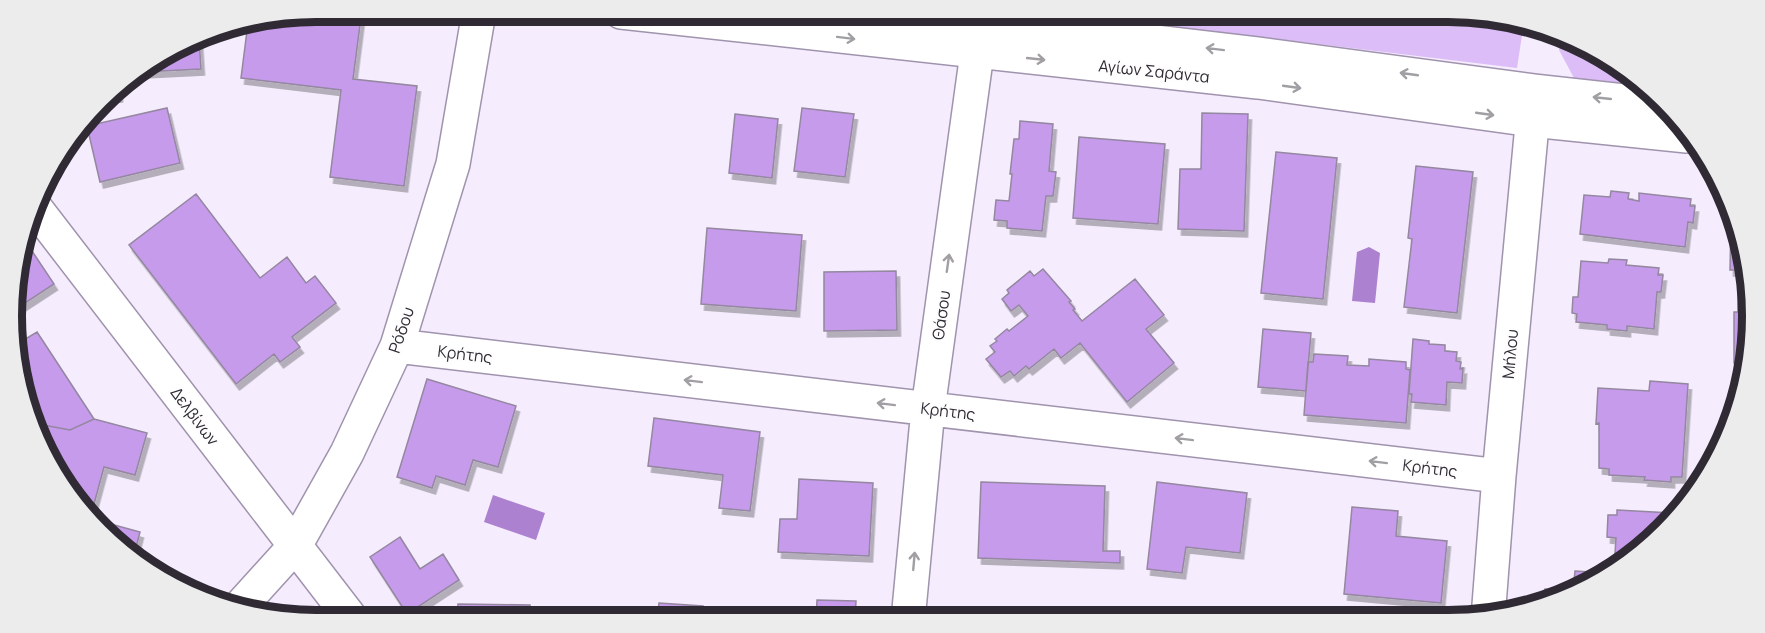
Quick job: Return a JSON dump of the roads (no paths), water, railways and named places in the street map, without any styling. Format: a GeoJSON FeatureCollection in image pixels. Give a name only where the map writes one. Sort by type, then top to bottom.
{"type":"FeatureCollection","features":[{"type":"Feature","properties":{"kind":"street","name":"Ρόδου"},"geometry":{"type":"LineString","coordinates":[[245,601],[294,546],[347,453],[397,346],[453,164],[477,22]]}},
{"type":"Feature","properties":{"kind":"street","name":"Αγίων Σαράντα"},"geometry":{"type":"LineString","coordinates":[[708,22],[1258,82],[1534,105],[1652,105]]}},
{"type":"Feature","properties":{"kind":"street","name":"Θάσου"},"geometry":{"type":"LineString","coordinates":[[909,610],[928,409],[977,53],[974,22]]}},
{"type":"Feature","properties":{"kind":"street","name":"Αγίων Σαράντα"},"geometry":{"type":"LineString","coordinates":[[1019,22],[1257,54],[1679,134]]}},
{"type":"Feature","properties":{"kind":"street","name":"Μήλου"},"geometry":{"type":"LineString","coordinates":[[1489,608],[1498,476],[1534,105]]}},
{"type":"Feature","properties":{"kind":"street","name":"Δελβίνων"},"geometry":{"type":"LineString","coordinates":[[41,215],[344,610]]}},
{"type":"Feature","properties":{"kind":"street","name":"Κρήτης"},"geometry":{"type":"LineString","coordinates":[[397,346],[1498,476]]}}]}
